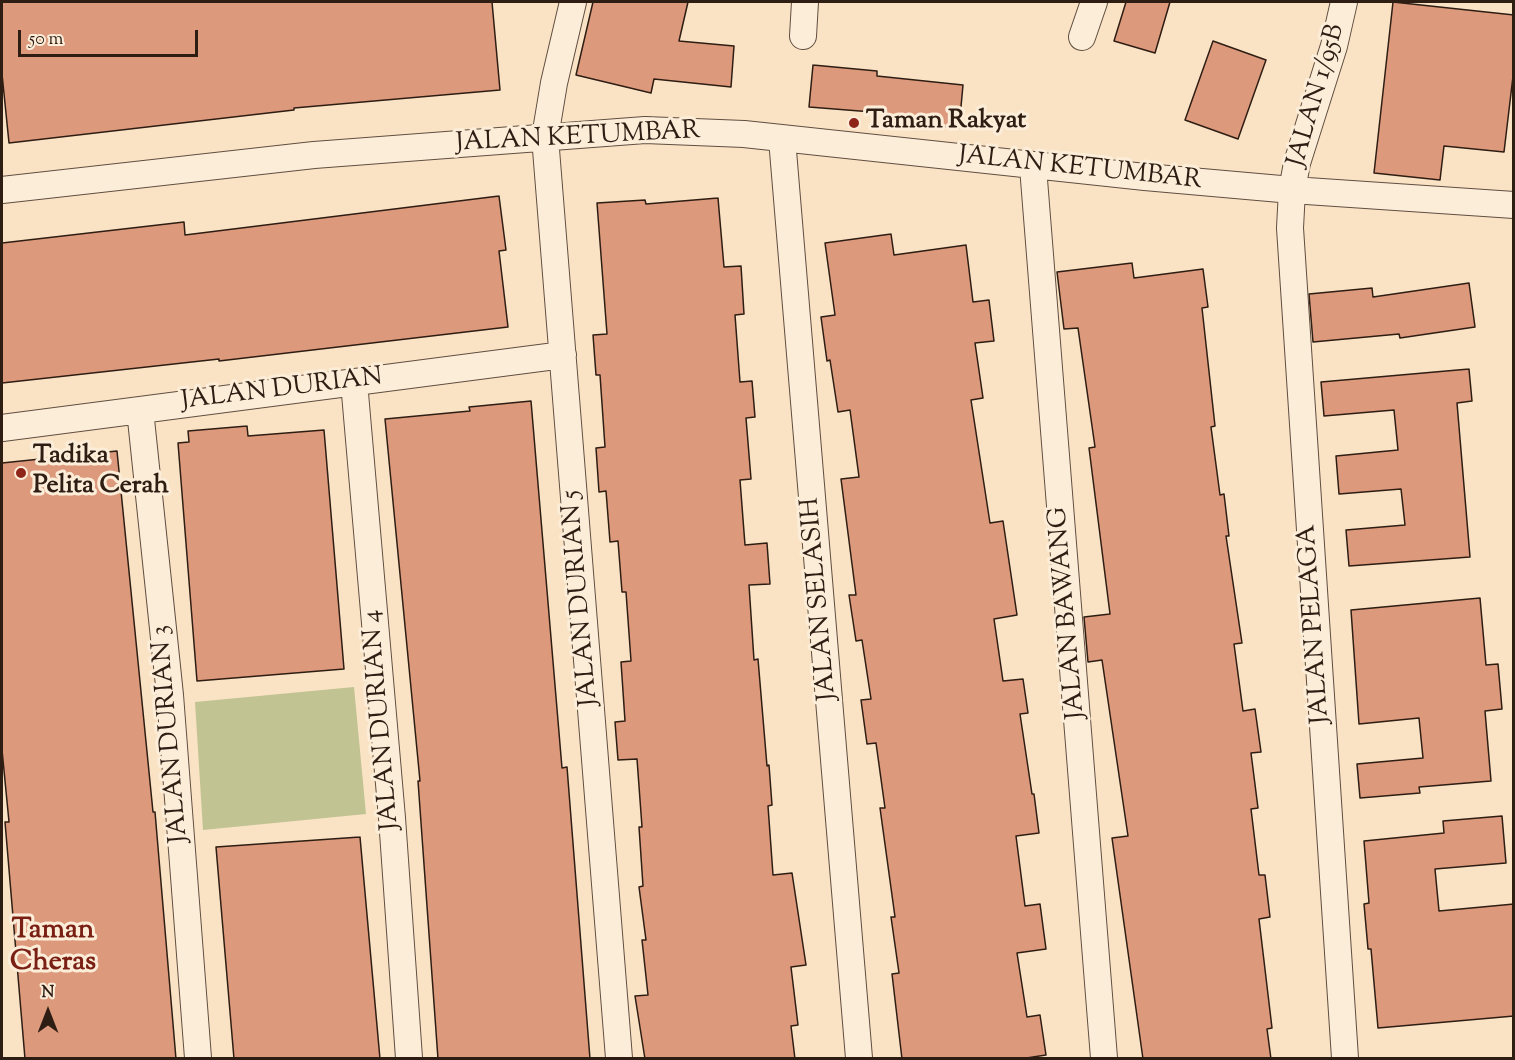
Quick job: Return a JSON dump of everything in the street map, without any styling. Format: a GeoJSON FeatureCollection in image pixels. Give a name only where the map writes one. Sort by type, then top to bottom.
{"type":"FeatureCollection","features":[{"type":"Feature","properties":{"kind":"street","name":"JALAN DURIAN 5"},"geometry":{"type":"LineString","coordinates":[[573,2],[554,83],[545,137],[619,1059]]}},
{"type":"Feature","properties":{"kind":"street"},"geometry":{"type":"LineString","coordinates":[[803,36],[805,2]]}},
{"type":"Feature","properties":{"kind":"street"},"geometry":{"type":"LineString","coordinates":[[1082,37],[1094,2]]}},
{"type":"Feature","properties":{"kind":"street","name":"JALAN 1/95B"},"geometry":{"type":"LineString","coordinates":[[1292,190],[1297,163],[1334,46],[1344,2]]}},
{"type":"Feature","properties":{"kind":"street","name":"JALAN KETUMBAR"},"geometry":{"type":"LineString","coordinates":[[2,190],[314,155],[645,130],[733,134],[1033,167],[1292,190],[1514,205]]}},
{"type":"Feature","properties":{"kind":"street","name":"JALAN SELASIH"},"geometry":{"type":"LineString","coordinates":[[782,139],[859,1059]]}},
{"type":"Feature","properties":{"kind":"street","name":"JALAN BAWANG"},"geometry":{"type":"LineString","coordinates":[[1033,167],[1104,1059]]}},
{"type":"Feature","properties":{"kind":"street","name":"JALAN PELAGA"},"geometry":{"type":"LineString","coordinates":[[1292,190],[1290,228],[1345,1059]]}},
{"type":"Feature","properties":{"kind":"street","name":"JALAN DURIAN"},"geometry":{"type":"LineString","coordinates":[[2,428],[563,355]]}},
{"type":"Feature","properties":{"kind":"street","name":"JALAN DURIAN 4"},"geometry":{"type":"LineString","coordinates":[[354,382],[390,798],[409,1059]]}},
{"type":"Feature","properties":{"kind":"street","name":"JALAN DURIAN 3"},"geometry":{"type":"LineString","coordinates":[[140,410],[170,695],[198,1059]]}},
{"type":"Feature","properties":{"kind":"green space"},"geometry":{"type":"Polygon","coordinates":[[[354,687],[366,814],[203,830],[195,702],[354,687]]]}},
{"type":"Feature","properties":{"kind":"building"},"geometry":{"type":"Polygon","coordinates":[[[2,2],[492,2],[500,90],[294,108],[294,110],[9,143],[2,74],[2,2]]]}},
{"type":"Feature","properties":{"kind":"building"},"geometry":{"type":"Polygon","coordinates":[[[593,2],[688,2],[679,41],[734,46],[731,87],[654,79],[651,93],[576,75],[593,2]]]}},
{"type":"Feature","properties":{"kind":"building"},"geometry":{"type":"Polygon","coordinates":[[[1126,2],[1170,2],[1155,53],[1114,41],[1126,2]]]}},
{"type":"Feature","properties":{"kind":"building"},"geometry":{"type":"Polygon","coordinates":[[[1393,2],[1514,15],[1514,68],[1504,152],[1444,146],[1440,180],[1374,173],[1393,2]]]}},
{"type":"Feature","properties":{"kind":"building"},"geometry":{"type":"Polygon","coordinates":[[[1213,41],[1266,60],[1238,139],[1185,120],[1213,41]]]}},
{"type":"Feature","properties":{"kind":"building"},"geometry":{"type":"Polygon","coordinates":[[[813,65],[877,71],[877,76],[963,85],[959,128],[884,121],[885,113],[809,107],[813,65]]]}},
{"type":"Feature","properties":{"kind":"building"},"geometry":{"type":"Polygon","coordinates":[[[499,196],[506,250],[499,251],[508,327],[219,361],[219,359],[2,383],[2,243],[184,222],[185,235],[499,196]]]}},
{"type":"Feature","properties":{"kind":"building"},"geometry":{"type":"Polygon","coordinates":[[[718,198],[724,267],[741,266],[744,314],[735,315],[740,382],[752,381],[755,417],[746,418],[751,479],[740,480],[745,545],[767,543],[770,584],[749,585],[754,660],[758,659],[767,766],[769,765],[772,805],[768,806],[773,875],[792,873],[806,965],[791,967],[798,1025],[791,1026],[795,1059],[645,1059],[635,996],[648,995],[642,940],[646,940],[639,887],[643,886],[639,827],[642,827],[637,759],[618,760],[615,722],[625,721],[621,662],[631,661],[626,592],[622,592],[618,541],[610,542],[606,491],[599,492],[596,448],[605,447],[600,375],[596,375],[593,335],[607,334],[597,203],[645,200],[646,204],[718,198]]]}},
{"type":"Feature","properties":{"kind":"building"},"geometry":{"type":"Polygon","coordinates":[[[891,234],[894,255],[966,245],[973,302],[989,300],[994,341],[975,343],[983,398],[971,400],[990,523],[1003,521],[1017,615],[994,619],[1003,681],[1023,679],[1028,713],[1020,714],[1039,833],[1016,836],[1025,906],[1040,904],[1046,949],[1017,953],[1027,1017],[1040,1015],[1046,1055],[1020,1059],[902,1059],[892,974],[899,973],[891,917],[895,917],[880,808],[885,808],[876,743],[867,744],[861,700],[871,699],[862,640],[856,641],[849,595],[856,595],[841,479],[859,477],[850,410],[838,412],[830,360],[827,361],[821,317],[835,315],[825,243],[891,234]]]}},
{"type":"Feature","properties":{"kind":"building"},"geometry":{"type":"Polygon","coordinates":[[[1132,263],[1134,278],[1203,269],[1208,307],[1202,308],[1215,426],[1211,427],[1220,495],[1224,494],[1229,536],[1226,536],[1242,643],[1234,644],[1243,711],[1255,709],[1261,752],[1251,753],[1258,808],[1251,809],[1259,875],[1265,875],[1270,917],[1259,919],[1272,1028],[1267,1029],[1271,1059],[1143,1059],[1112,838],[1128,836],[1102,660],[1088,662],[1084,617],[1110,614],[1089,448],[1095,447],[1078,328],[1064,329],[1057,272],[1132,263]]]}},
{"type":"Feature","properties":{"kind":"building"},"geometry":{"type":"Polygon","coordinates":[[[1469,283],[1475,327],[1400,338],[1399,334],[1313,342],[1309,294],[1372,288],[1373,297],[1469,283]]]}},
{"type":"Feature","properties":{"kind":"building"},"geometry":{"type":"Polygon","coordinates":[[[1469,369],[1472,401],[1457,403],[1470,557],[1349,566],[1346,530],[1405,525],[1401,489],[1339,494],[1336,456],[1398,450],[1394,410],[1324,416],[1321,382],[1469,369]]]}},
{"type":"Feature","properties":{"kind":"building"},"geometry":{"type":"Polygon","coordinates":[[[531,401],[562,768],[567,767],[590,1059],[438,1059],[418,781],[420,781],[385,419],[470,411],[469,407],[531,401]]]}},
{"type":"Feature","properties":{"kind":"building"},"geometry":{"type":"Polygon","coordinates":[[[247,426],[248,436],[324,430],[344,669],[197,681],[178,443],[189,442],[188,431],[247,426]]]}},
{"type":"Feature","properties":{"kind":"building"},"geometry":{"type":"Polygon","coordinates":[[[117,451],[153,812],[155,812],[176,1059],[25,1059],[5,822],[9,822],[2,750],[2,463],[117,451]]]}},
{"type":"Feature","properties":{"kind":"building"},"geometry":{"type":"Polygon","coordinates":[[[1480,598],[1486,665],[1498,664],[1502,709],[1485,711],[1491,781],[1419,787],[1420,793],[1360,798],[1357,764],[1423,758],[1419,718],[1359,724],[1351,610],[1480,598]]]}},
{"type":"Feature","properties":{"kind":"building"},"geometry":{"type":"Polygon","coordinates":[[[1502,816],[1506,863],[1435,869],[1439,911],[1514,904],[1514,1016],[1378,1028],[1371,949],[1368,949],[1364,904],[1369,903],[1364,841],[1444,833],[1443,821],[1502,816]]]}},
{"type":"Feature","properties":{"kind":"building"},"geometry":{"type":"Polygon","coordinates":[[[360,837],[380,1059],[234,1059],[216,847],[360,837]]]}},
{"type":"Feature","properties":{"kind":"place","name":"Taman Rakyat"},"geometry":{"type":"Point","coordinates":[854,123]}},
{"type":"Feature","properties":{"kind":"place","name":"Tadika Pelita Cerah"},"geometry":{"type":"Point","coordinates":[21,473]}},
{"type":"Feature","properties":{"kind":"district","name":"Taman Cheras"},"geometry":{"type":"Point","coordinates":[53,948]}}]}
